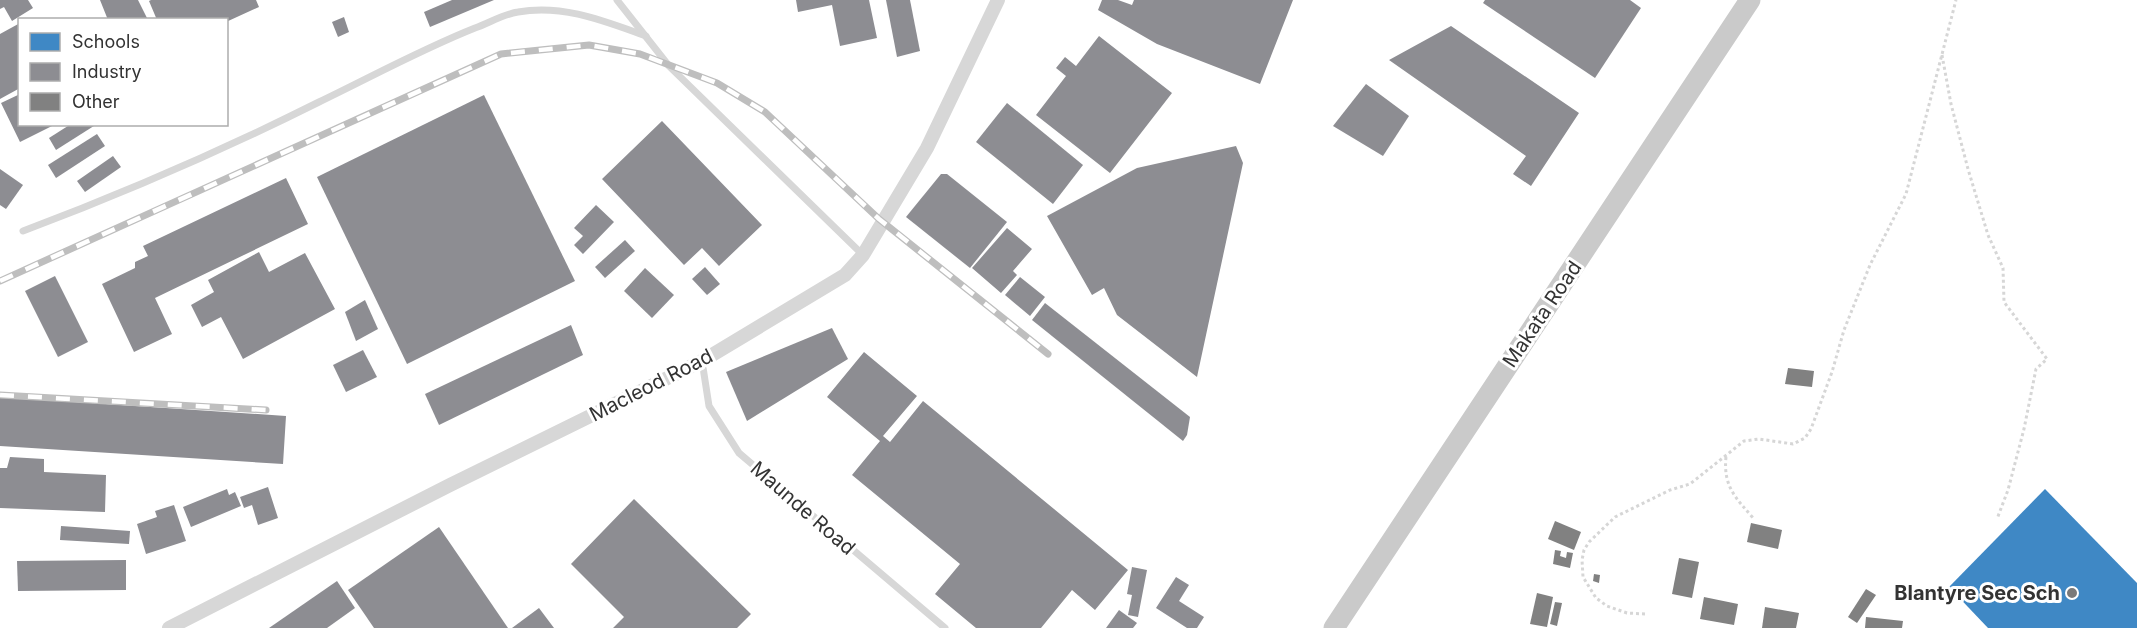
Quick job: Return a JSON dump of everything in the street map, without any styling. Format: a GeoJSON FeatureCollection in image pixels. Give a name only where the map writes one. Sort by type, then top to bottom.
{"type":"FeatureCollection","features":[{"type":"Feature","properties":{"kind":"main road","name":"Makata Road"},"geometry":{"type":"LineString","coordinates":[[1334,628],[1750,0]]}},
{"type":"Feature","properties":{"kind":"street","name":"Macleod Road"},"geometry":{"type":"LineString","coordinates":[[173,627],[450,485],[702,361],[845,275],[863,255],[927,148],[998,0]]}},
{"type":"Feature","properties":{"kind":"lane"},"geometry":{"type":"LineString","coordinates":[[617,0],[669,66],[863,255]]}},
{"type":"Feature","properties":{"kind":"lane"},"geometry":{"type":"LineString","coordinates":[[23,231],[106,200],[289,117],[443,41],[515,12],[539,10],[571,12],[599,19],[646,36]]}},
{"type":"Feature","properties":{"kind":"lane","name":"Maunde Road"},"geometry":{"type":"LineString","coordinates":[[702,361],[709,406],[739,453],[945,628]]}},
{"type":"Feature","properties":{"kind":"path"},"geometry":{"type":"LineString","coordinates":[[1645,614],[1627,613],[1607,606],[1596,598],[1583,577],[1584,550],[1589,542],[1616,517],[1670,490],[1690,484],[1744,441],[1759,439],[1799,443],[1811,429],[1857,297],[1870,265],[1906,194],[1956,0]]}},
{"type":"Feature","properties":{"kind":"path"},"geometry":{"type":"LineString","coordinates":[[1941,53],[1951,104],[1968,169],[1988,235],[2003,268],[2004,302],[2047,359],[2036,369],[2011,480],[1997,519]]}},
{"type":"Feature","properties":{"kind":"path"},"geometry":{"type":"LineString","coordinates":[[1726,455],[1725,470],[1729,488],[1754,519]]}},
{"type":"Feature","properties":{"kind":"building: Schools"},"geometry":{"type":"Polygon","coordinates":[[[2045,489],[2137,583],[2137,628],[1988,628],[1949,587],[2045,489]]]}},
{"type":"Feature","properties":{"kind":"building: Industry"},"geometry":{"type":"Polygon","coordinates":[[[0,0],[28,0],[33,8],[12,21],[4,7],[0,9],[0,0]]]}},
{"type":"Feature","properties":{"kind":"building: Industry"},"geometry":{"type":"Polygon","coordinates":[[[100,0],[138,0],[147,18],[107,18],[100,0]]]}},
{"type":"Feature","properties":{"kind":"building: Industry"},"geometry":{"type":"Polygon","coordinates":[[[256,0],[259,7],[228,21],[228,18],[156,18],[149,1],[256,0]]]}},
{"type":"Feature","properties":{"kind":"building: Industry"},"geometry":{"type":"Polygon","coordinates":[[[452,0],[494,0],[430,27],[424,12],[452,0]]]}},
{"type":"Feature","properties":{"kind":"building: Industry"},"geometry":{"type":"Polygon","coordinates":[[[796,0],[869,0],[877,38],[840,46],[832,5],[798,12],[796,0]]]}},
{"type":"Feature","properties":{"kind":"building: Industry"},"geometry":{"type":"Polygon","coordinates":[[[886,0],[910,0],[920,51],[897,57],[886,0]]]}},
{"type":"Feature","properties":{"kind":"building: Industry"},"geometry":{"type":"Polygon","coordinates":[[[1102,0],[1118,0],[1132,5],[1134,0],[1293,0],[1260,84],[1157,44],[1098,10],[1102,0]]]}},
{"type":"Feature","properties":{"kind":"building: Industry"},"geometry":{"type":"Polygon","coordinates":[[[1485,0],[1630,0],[1641,8],[1595,78],[1483,3],[1485,0]]]}},
{"type":"Feature","properties":{"kind":"building: Industry"},"geometry":{"type":"Polygon","coordinates":[[[344,17],[349,32],[338,37],[332,22],[344,17]]]}},
{"type":"Feature","properties":{"kind":"building: Industry"},"geometry":{"type":"Polygon","coordinates":[[[18,24],[18,89],[0,99],[0,34],[18,24]]]}},
{"type":"Feature","properties":{"kind":"building: Industry"},"geometry":{"type":"Polygon","coordinates":[[[1451,26],[1579,113],[1531,186],[1513,174],[1526,156],[1389,60],[1451,26]]]}},
{"type":"Feature","properties":{"kind":"building: Industry"},"geometry":{"type":"Polygon","coordinates":[[[1099,36],[1172,93],[1110,173],[1036,115],[1066,76],[1056,68],[1065,57],[1076,66],[1099,36]]]}},
{"type":"Feature","properties":{"kind":"building: Industry"},"geometry":{"type":"Polygon","coordinates":[[[1366,84],[1409,116],[1383,156],[1333,126],[1366,84]]]}},
{"type":"Feature","properties":{"kind":"building: Industry"},"geometry":{"type":"Polygon","coordinates":[[[18,95],[18,126],[52,126],[20,142],[1,103],[18,95]]]}},
{"type":"Feature","properties":{"kind":"building: Industry"},"geometry":{"type":"Polygon","coordinates":[[[484,95],[575,281],[407,364],[317,177],[484,95]]]}},
{"type":"Feature","properties":{"kind":"building: Industry"},"geometry":{"type":"Polygon","coordinates":[[[1007,103],[1083,165],[1053,204],[976,142],[1007,103]]]}},
{"type":"Feature","properties":{"kind":"building: Industry"},"geometry":{"type":"Polygon","coordinates":[[[662,121],[762,225],[719,266],[702,248],[684,265],[602,179],[662,121]]]}},
{"type":"Feature","properties":{"kind":"building: Industry"},"geometry":{"type":"Polygon","coordinates":[[[68,126],[94,126],[56,150],[49,138],[68,126]]]}},
{"type":"Feature","properties":{"kind":"building: Industry"},"geometry":{"type":"Polygon","coordinates":[[[97,134],[105,146],[56,178],[48,165],[97,134]]]}},
{"type":"Feature","properties":{"kind":"building: Industry"},"geometry":{"type":"Polygon","coordinates":[[[1236,146],[1243,163],[1197,377],[1117,315],[1104,288],[1092,295],[1047,216],[1137,168],[1236,146]]]}},
{"type":"Feature","properties":{"kind":"building: Industry"},"geometry":{"type":"Polygon","coordinates":[[[113,156],[121,167],[85,192],[77,181],[113,156]]]}},
{"type":"Feature","properties":{"kind":"building: Industry"},"geometry":{"type":"Polygon","coordinates":[[[0,169],[23,185],[6,209],[0,205],[0,169]]]}},
{"type":"Feature","properties":{"kind":"building: Industry"},"geometry":{"type":"Polygon","coordinates":[[[941,174],[947,174],[1007,222],[970,268],[906,217],[941,174]]]}},
{"type":"Feature","properties":{"kind":"building: Industry"},"geometry":{"type":"Polygon","coordinates":[[[286,178],[308,224],[155,298],[172,334],[134,352],[102,284],[135,268],[135,262],[148,256],[143,246],[286,178]]]}},
{"type":"Feature","properties":{"kind":"building: Industry"},"geometry":{"type":"Polygon","coordinates":[[[596,205],[614,222],[583,254],[574,245],[583,236],[574,228],[596,205]]]}},
{"type":"Feature","properties":{"kind":"building: Industry"},"geometry":{"type":"Polygon","coordinates":[[[1007,228],[1032,249],[1013,271],[1017,275],[1001,293],[972,268],[1007,228]]]}},
{"type":"Feature","properties":{"kind":"building: Industry"},"geometry":{"type":"Polygon","coordinates":[[[625,240],[635,251],[605,278],[595,267],[625,240]]]}},
{"type":"Feature","properties":{"kind":"building: Industry"},"geometry":{"type":"Polygon","coordinates":[[[259,252],[269,272],[305,253],[335,309],[243,359],[221,317],[202,327],[191,305],[214,292],[208,280],[259,252]]]}},
{"type":"Feature","properties":{"kind":"building: Industry"},"geometry":{"type":"Polygon","coordinates":[[[705,267],[720,284],[707,295],[692,279],[705,267]]]}},
{"type":"Feature","properties":{"kind":"building: Industry"},"geometry":{"type":"Polygon","coordinates":[[[645,268],[674,295],[652,318],[624,291],[645,268]]]}},
{"type":"Feature","properties":{"kind":"building: Industry"},"geometry":{"type":"Polygon","coordinates":[[[55,276],[88,342],[58,357],[25,291],[55,276]]]}},
{"type":"Feature","properties":{"kind":"building: Industry"},"geometry":{"type":"Polygon","coordinates":[[[1020,277],[1045,297],[1030,316],[1005,295],[1020,277]]]}},
{"type":"Feature","properties":{"kind":"building: Industry"},"geometry":{"type":"Polygon","coordinates":[[[365,300],[378,329],[356,341],[345,312],[365,300]]]}},
{"type":"Feature","properties":{"kind":"building: Industry"},"geometry":{"type":"Polygon","coordinates":[[[1045,303],[1190,417],[1187,435],[1183,441],[1032,320],[1045,303]]]}},
{"type":"Feature","properties":{"kind":"building: Industry"},"geometry":{"type":"Polygon","coordinates":[[[571,325],[583,355],[439,425],[425,394],[571,325]]]}},
{"type":"Feature","properties":{"kind":"building: Industry"},"geometry":{"type":"Polygon","coordinates":[[[832,328],[848,359],[747,421],[726,372],[832,328]]]}},
{"type":"Feature","properties":{"kind":"building: Industry"},"geometry":{"type":"Polygon","coordinates":[[[363,350],[377,377],[346,392],[333,365],[363,350]]]}},
{"type":"Feature","properties":{"kind":"building: Industry"},"geometry":{"type":"Polygon","coordinates":[[[864,352],[917,396],[883,436],[890,442],[923,401],[1128,570],[1095,610],[1072,590],[1041,628],[976,628],[935,594],[960,564],[852,475],[880,441],[827,397],[864,352]]]}},
{"type":"Feature","properties":{"kind":"building: Industry"},"geometry":{"type":"Polygon","coordinates":[[[0,397],[286,416],[283,464],[0,446],[0,397]]]}},
{"type":"Feature","properties":{"kind":"building: Industry"},"geometry":{"type":"Polygon","coordinates":[[[10,457],[44,459],[44,472],[106,475],[105,512],[0,508],[0,468],[7,468],[10,457]]]}},
{"type":"Feature","properties":{"kind":"building: Industry"},"geometry":{"type":"Polygon","coordinates":[[[268,487],[278,518],[258,525],[252,505],[244,508],[240,497],[268,487]]]}},
{"type":"Feature","properties":{"kind":"building: Industry"},"geometry":{"type":"Polygon","coordinates":[[[227,489],[229,495],[235,492],[241,506],[191,527],[183,507],[227,489]]]}},
{"type":"Feature","properties":{"kind":"building: Industry"},"geometry":{"type":"Polygon","coordinates":[[[634,499],[751,614],[737,628],[613,628],[624,617],[571,564],[634,499]]]}},
{"type":"Feature","properties":{"kind":"building: Industry"},"geometry":{"type":"Polygon","coordinates":[[[174,505],[186,541],[146,554],[137,524],[157,517],[155,511],[174,505]]]}},
{"type":"Feature","properties":{"kind":"building: Industry"},"geometry":{"type":"Polygon","coordinates":[[[61,526],[130,531],[129,544],[60,540],[61,526]]]}},
{"type":"Feature","properties":{"kind":"building: Industry"},"geometry":{"type":"Polygon","coordinates":[[[439,527],[508,628],[374,628],[348,590],[439,527]]]}},
{"type":"Feature","properties":{"kind":"building: Industry"},"geometry":{"type":"Polygon","coordinates":[[[126,560],[126,590],[18,591],[17,561],[126,560]]]}},
{"type":"Feature","properties":{"kind":"building: Industry"},"geometry":{"type":"Polygon","coordinates":[[[1132,567],[1147,570],[1138,617],[1128,615],[1132,595],[1127,594],[1132,567]]]}},
{"type":"Feature","properties":{"kind":"building: Industry"},"geometry":{"type":"Polygon","coordinates":[[[1176,577],[1189,585],[1179,601],[1204,617],[1197,628],[1187,628],[1156,608],[1176,577]]]}},
{"type":"Feature","properties":{"kind":"building: Industry"},"geometry":{"type":"Polygon","coordinates":[[[337,581],[355,608],[327,628],[269,628],[337,581]]]}},
{"type":"Feature","properties":{"kind":"building: Industry"},"geometry":{"type":"Polygon","coordinates":[[[539,608],[554,628],[512,628],[539,608]]]}},
{"type":"Feature","properties":{"kind":"building: Industry"},"geometry":{"type":"Polygon","coordinates":[[[1119,610],[1137,623],[1133,628],[1106,628],[1119,610]]]}},
{"type":"Feature","properties":{"kind":"building: Other"},"geometry":{"type":"Polygon","coordinates":[[[1788,368],[1814,371],[1812,387],[1785,384],[1788,368]]]}},
{"type":"Feature","properties":{"kind":"building: Other"},"geometry":{"type":"Polygon","coordinates":[[[1555,521],[1581,532],[1574,550],[1548,539],[1555,521]]]}},
{"type":"Feature","properties":{"kind":"building: Other"},"geometry":{"type":"Polygon","coordinates":[[[1751,523],[1782,530],[1778,549],[1747,542],[1751,523]]]}},
{"type":"Feature","properties":{"kind":"building: Other"},"geometry":{"type":"Polygon","coordinates":[[[1555,550],[1561,551],[1560,556],[1566,558],[1567,552],[1573,553],[1570,568],[1553,564],[1555,550]]]}},
{"type":"Feature","properties":{"kind":"building: Other"},"geometry":{"type":"Polygon","coordinates":[[[1679,558],[1699,562],[1692,598],[1672,594],[1679,558]]]}},
{"type":"Feature","properties":{"kind":"building: Other"},"geometry":{"type":"Polygon","coordinates":[[[1594,574],[1600,575],[1599,583],[1593,581],[1594,574]]]}},
{"type":"Feature","properties":{"kind":"building: Other"},"geometry":{"type":"Polygon","coordinates":[[[1866,589],[1876,595],[1857,623],[1848,617],[1866,589]]]}},
{"type":"Feature","properties":{"kind":"building: Other"},"geometry":{"type":"Polygon","coordinates":[[[1537,593],[1553,597],[1547,627],[1530,624],[1537,593]]]}},
{"type":"Feature","properties":{"kind":"building: Other"},"geometry":{"type":"Polygon","coordinates":[[[1704,597],[1738,604],[1734,625],[1700,619],[1704,597]]]}},
{"type":"Feature","properties":{"kind":"building: Other"},"geometry":{"type":"Polygon","coordinates":[[[1555,602],[1562,603],[1557,626],[1550,624],[1555,602]]]}},
{"type":"Feature","properties":{"kind":"building: Other"},"geometry":{"type":"Polygon","coordinates":[[[1765,607],[1799,613],[1796,628],[1762,628],[1765,607]]]}},
{"type":"Feature","properties":{"kind":"building: Other"},"geometry":{"type":"Polygon","coordinates":[[[1866,617],[1903,621],[1902,628],[1865,628],[1866,617]]]}},
{"type":"Feature","properties":{"kind":"railway"},"geometry":{"type":"LineString","coordinates":[[0,281],[501,54],[589,45],[640,54],[717,83],[765,112],[879,219],[1048,354]]}},
{"type":"Feature","properties":{"kind":"railway"},"geometry":{"type":"LineString","coordinates":[[0,395],[266,410]]}},
{"type":"Feature","properties":{"kind":"place","name":"Blantyre Sec Sch"},"geometry":{"type":"Point","coordinates":[2072,593]}}]}
